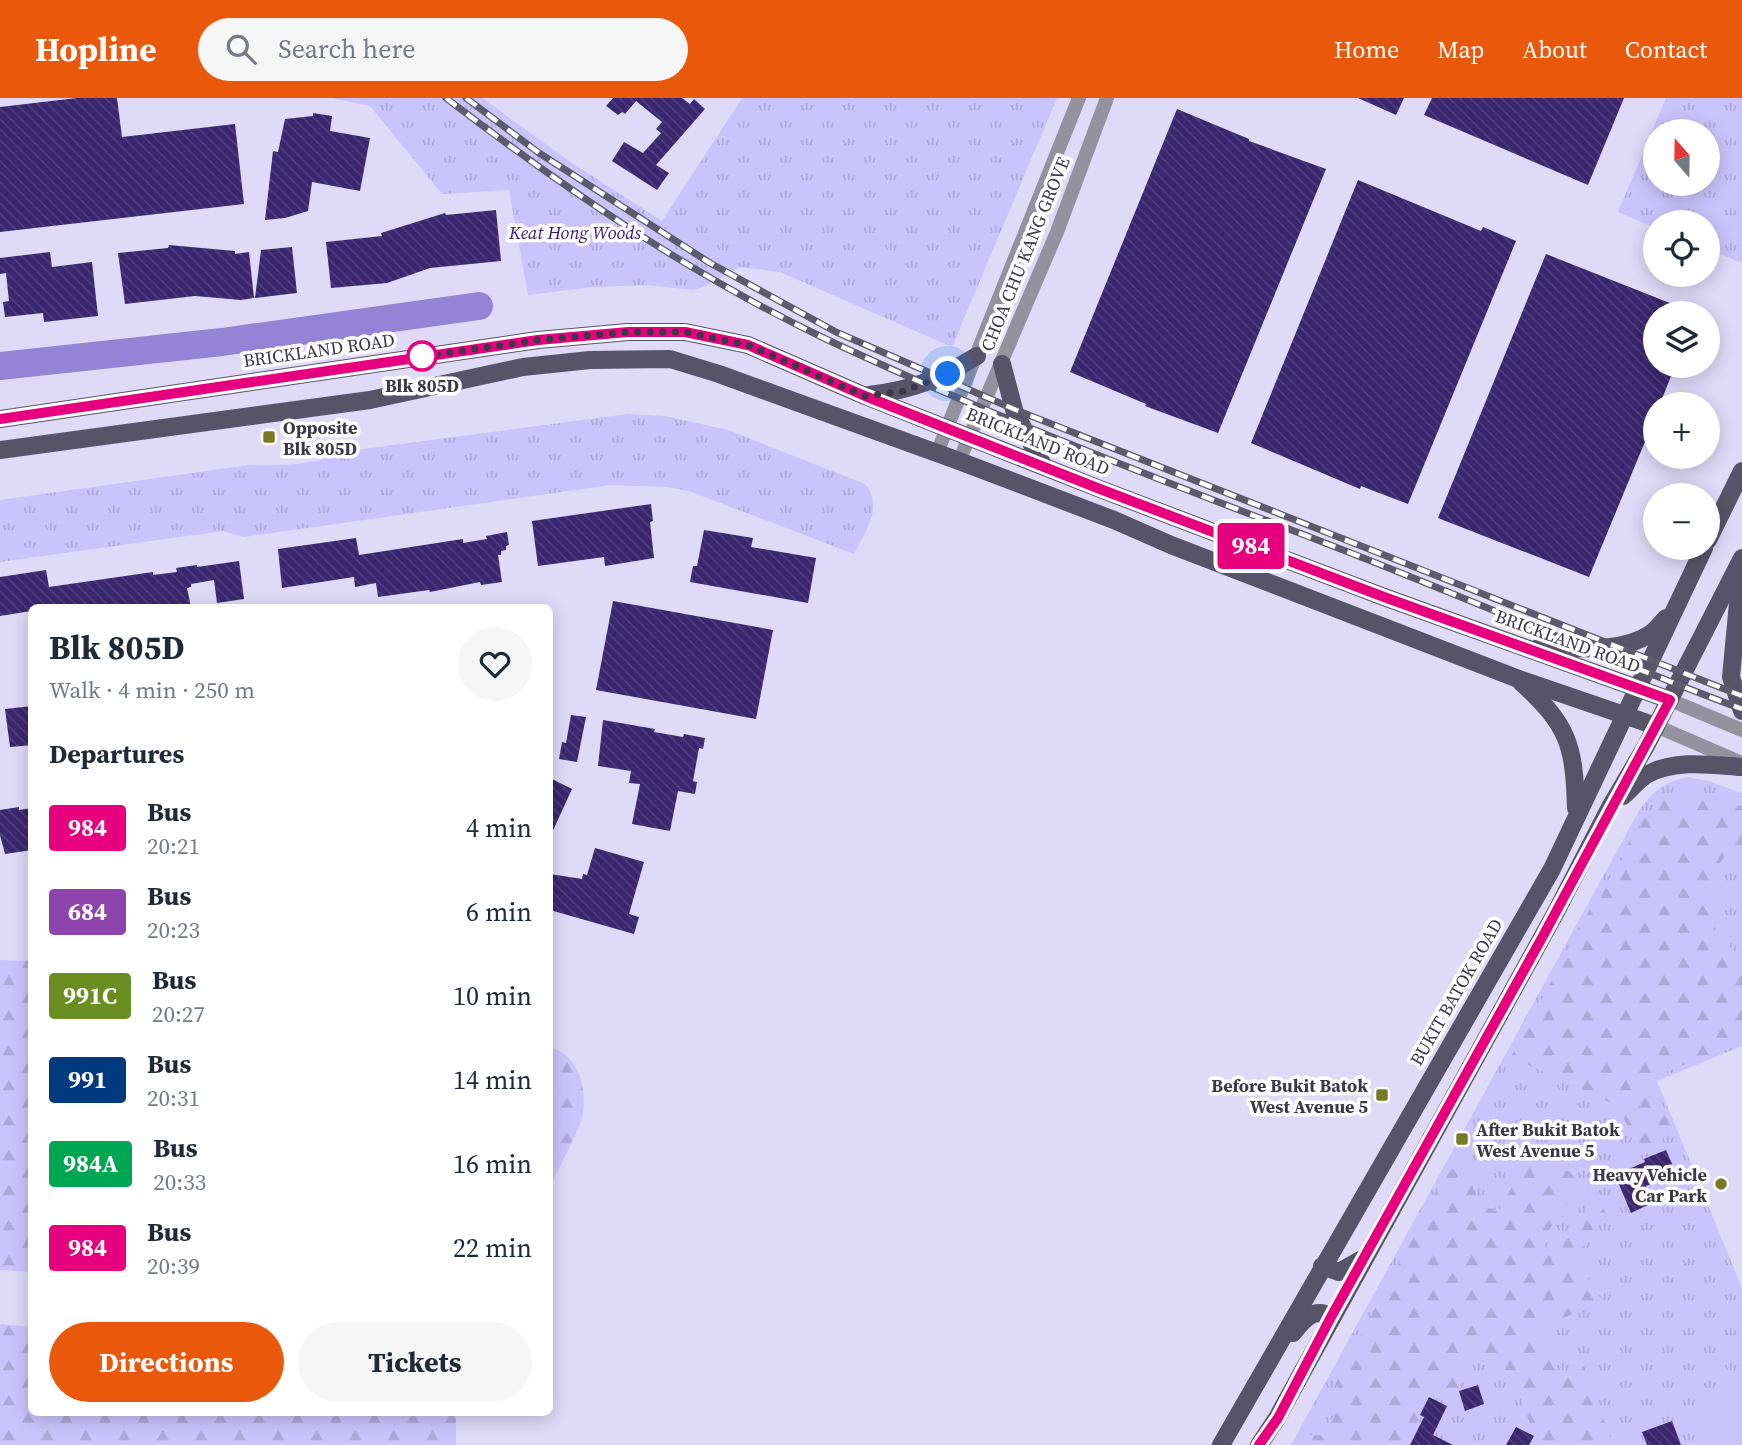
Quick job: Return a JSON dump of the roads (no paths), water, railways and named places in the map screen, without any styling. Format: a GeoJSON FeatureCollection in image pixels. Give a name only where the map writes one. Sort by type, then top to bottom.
{"type":"FeatureCollection","features":[{"type":"Feature","properties":{"kind":"main road","name":"BRICKLAND ROAD"},"geometry":{"type":"LineString","coordinates":[[0,419],[524,342],[628,332],[685,332],[748,345],[865,396],[1100,489],[1344,582],[1670,700]]}},
{"type":"Feature","properties":{"kind":"main road"},"geometry":{"type":"LineString","coordinates":[[865,396],[904,391],[948,374],[977,356]]}},
{"type":"Feature","properties":{"kind":"main road"},"geometry":{"type":"LineString","coordinates":[[0,450],[370,400],[523,367],[590,360],[670,359],[719,373],[960,461],[1516,678],[1656,726]]}},
{"type":"Feature","properties":{"kind":"main road"},"geometry":{"type":"LineString","coordinates":[[1002,364],[1015,413],[1043,466]]}},
{"type":"Feature","properties":{"kind":"main road"},"geometry":{"type":"LineString","coordinates":[[1720,516],[1742,471]]}},
{"type":"Feature","properties":{"kind":"main road"},"geometry":{"type":"LineString","coordinates":[[1259,1445],[1278,1418],[1331,1317],[1550,924],[1742,559]]}},
{"type":"Feature","properties":{"kind":"main road"},"geometry":{"type":"LineString","coordinates":[[1742,559],[1731,677],[1742,711]]}},
{"type":"Feature","properties":{"kind":"main road","name":"BUKIT BATOK ROAD"},"geometry":{"type":"LineString","coordinates":[[1221,1445],[1552,869],[1576,813],[1698,560]]}},
{"type":"Feature","properties":{"kind":"main road"},"geometry":{"type":"LineString","coordinates":[[1528,649],[1607,647],[1628,643],[1650,634],[1671,614]]}},
{"type":"Feature","properties":{"kind":"main road"},"geometry":{"type":"LineString","coordinates":[[1516,678],[1537,697],[1566,734],[1575,775],[1576,813]]}},
{"type":"Feature","properties":{"kind":"main road"},"geometry":{"type":"LineString","coordinates":[[1610,807],[1647,775],[1667,768],[1698,764],[1742,765]]}},
{"type":"Feature","properties":{"kind":"main road"},"geometry":{"type":"LineString","coordinates":[[1322,1266],[1339,1272],[1365,1257]]}},
{"type":"Feature","properties":{"kind":"main road"},"geometry":{"type":"LineString","coordinates":[[1251,1393],[1301,1322],[1318,1312],[1331,1317]]}},
{"type":"Feature","properties":{"kind":"street","name":"CHOA CHU KANG GROVE"},"geometry":{"type":"LineString","coordinates":[[937,453],[1079,98]]}},
{"type":"Feature","properties":{"kind":"street","name":"CHOA CHU KANG GROVE"},"geometry":{"type":"LineString","coordinates":[[960,461],[1057,232],[1107,98]]}},
{"type":"Feature","properties":{"kind":"street"},"geometry":{"type":"LineString","coordinates":[[1670,700],[1742,730]]}},
{"type":"Feature","properties":{"kind":"street"},"geometry":{"type":"LineString","coordinates":[[1656,726],[1742,765]]}},
{"type":"Feature","properties":{"kind":"waterway"},"geometry":{"type":"LineString","coordinates":[[0,366],[222,342],[479,306]]}},
{"type":"Feature","properties":{"kind":"railway"},"geometry":{"type":"LineString","coordinates":[[446,98],[537,166],[632,230],[729,289],[830,341],[952,396],[1742,709]]}},
{"type":"Feature","properties":{"kind":"railway"},"geometry":{"type":"LineString","coordinates":[[466,98],[539,153],[710,263],[836,332],[1016,410],[1742,696]]}},
{"type":"Feature","properties":{"kind":"place","name":"Blk 805D"},"geometry":{"type":"Point","coordinates":[422,356]}},
{"type":"Feature","properties":{"kind":"place","name":"Opposite Blk 805D"},"geometry":{"type":"Point","coordinates":[269,437]}},
{"type":"Feature","properties":{"kind":"place","name":"Before Bukit Batok West Avenue 5"},"geometry":{"type":"Point","coordinates":[1382,1095]}},
{"type":"Feature","properties":{"kind":"place","name":"After Bukit Batok West Avenue 5"},"geometry":{"type":"Point","coordinates":[1462,1139]}},
{"type":"Feature","properties":{"kind":"place","name":"Heavy Vehicle Car Park"},"geometry":{"type":"Point","coordinates":[1721,1184]}},
{"type":"Feature","properties":{"kind":"park label","name":"Keat Hong Woods"},"geometry":{"type":"Point","coordinates":[575,232]}}]}
